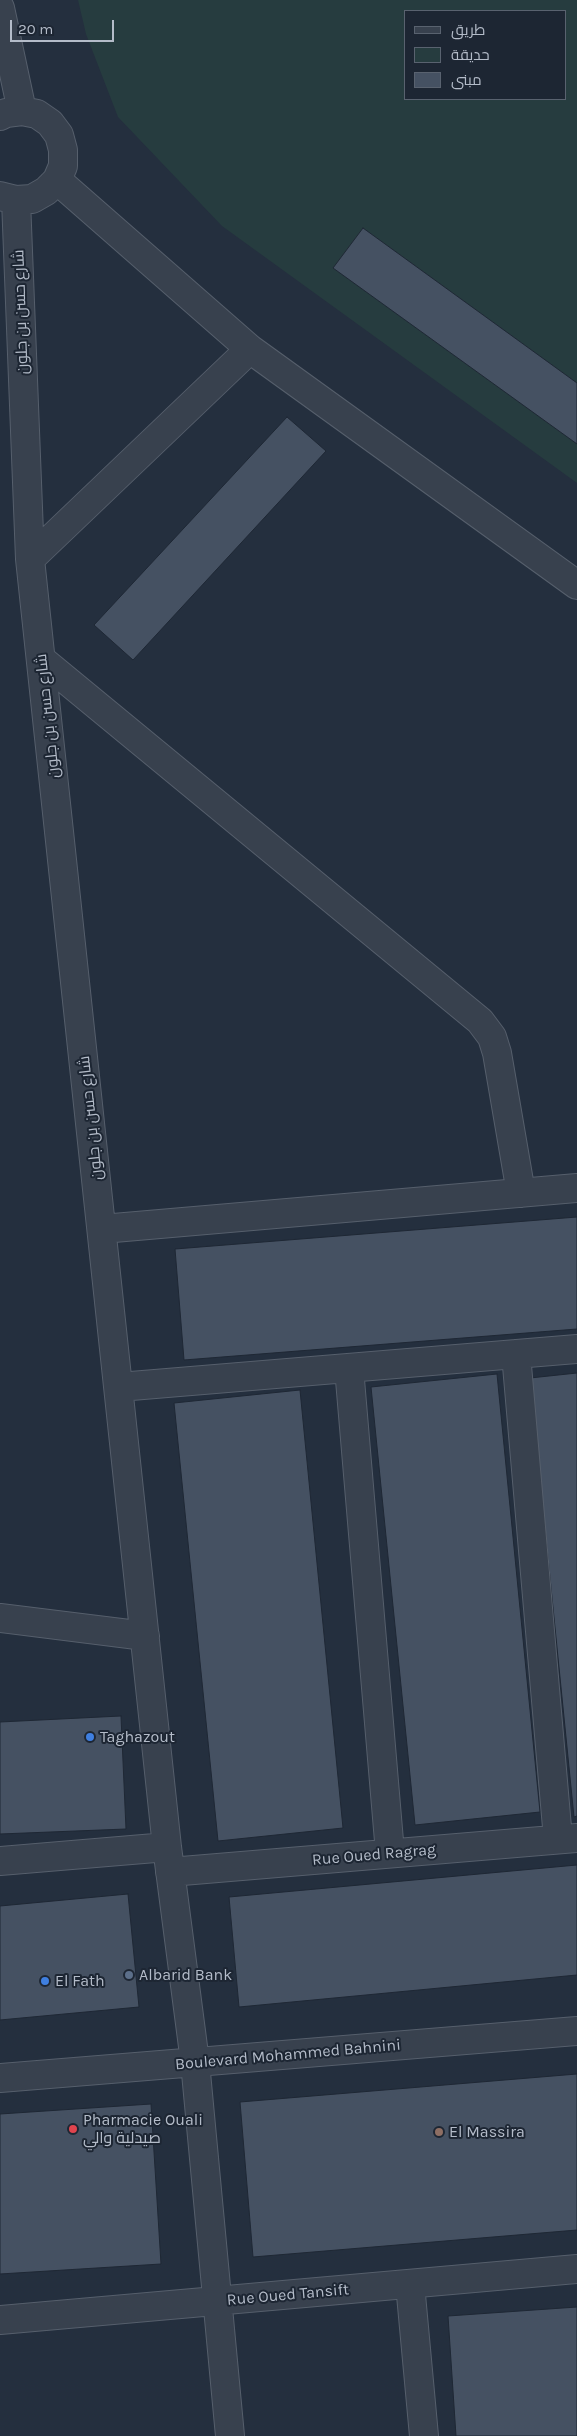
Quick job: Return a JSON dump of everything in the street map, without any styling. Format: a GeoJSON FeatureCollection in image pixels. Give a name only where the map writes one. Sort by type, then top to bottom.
{"type":"FeatureCollection","features":[{"type":"Feature","properties":{"kind":"street"},"geometry":{"type":"LineString","coordinates":[[0,8],[11,113],[37,114],[50,123],[59,135],[63,150],[63,166],[56,180],[46,191],[32,198],[8,198]]}},
{"type":"Feature","properties":{"kind":"street"},"geometry":{"type":"LineString","coordinates":[[56,180],[250,349],[577,585]]}},
{"type":"Feature","properties":{"kind":"street","name":"شارع حسن بن جلون"},"geometry":{"type":"LineString","coordinates":[[8,198],[30,559],[169,1860],[195,2062],[230,2436]]}},
{"type":"Feature","properties":{"kind":"street"},"geometry":{"type":"LineString","coordinates":[[30,559],[250,349]]}},
{"type":"Feature","properties":{"kind":"street"},"geometry":{"type":"LineString","coordinates":[[42,660],[480,1021],[492,1037],[497,1053],[521,1193]]}},
{"type":"Feature","properties":{"kind":"street"},"geometry":{"type":"LineString","coordinates":[[102,1229],[577,1188]]}},
{"type":"Feature","properties":{"kind":"street"},"geometry":{"type":"LineString","coordinates":[[119,1387],[577,1349]]}},
{"type":"Feature","properties":{"kind":"street"},"geometry":{"type":"LineString","coordinates":[[516,1354],[567,1839]]}},
{"type":"Feature","properties":{"kind":"street"},"geometry":{"type":"LineString","coordinates":[[348,1368],[390,1854]]}},
{"type":"Feature","properties":{"kind":"street"},"geometry":{"type":"LineString","coordinates":[[0,1618],[145,1636]]}},
{"type":"Feature","properties":{"kind":"street","name":"Rue Oued Ragrag"},"geometry":{"type":"LineString","coordinates":[[0,1861],[169,1860],[390,1854],[567,1839]]}},
{"type":"Feature","properties":{"kind":"street","name":"Boulevard Mohammed Bahnini"},"geometry":{"type":"LineString","coordinates":[[0,2078],[577,2031]]}},
{"type":"Feature","properties":{"kind":"street","name":"Rue Oued Tansift"},"geometry":{"type":"LineString","coordinates":[[0,2320],[577,2269]]}},
{"type":"Feature","properties":{"kind":"street"},"geometry":{"type":"LineString","coordinates":[[410,2284],[424,2436]]}},
{"type":"Feature","properties":{"kind":"green space"},"geometry":{"type":"Polygon","coordinates":[[[78,0],[577,0],[577,483],[222,226],[118,117],[86,34],[78,0]]]}},
{"type":"Feature","properties":{"kind":"building"},"geometry":{"type":"Polygon","coordinates":[[[363,228],[577,383],[577,444],[333,268],[363,228]]]}},
{"type":"Feature","properties":{"kind":"building"},"geometry":{"type":"Polygon","coordinates":[[[287,417],[326,451],[133,660],[94,625],[287,417]]]}},
{"type":"Feature","properties":{"kind":"building"},"geometry":{"type":"Polygon","coordinates":[[[577,1217],[577,1329],[184,1360],[175,1249],[577,1217]]]}},
{"type":"Feature","properties":{"kind":"building"},"geometry":{"type":"Polygon","coordinates":[[[577,1373],[577,1816],[574,1817],[530,1378],[577,1373]]]}},
{"type":"Feature","properties":{"kind":"building"},"geometry":{"type":"Polygon","coordinates":[[[497,1374],[540,1812],[415,1825],[371,1387],[497,1374]]]}},
{"type":"Feature","properties":{"kind":"building"},"geometry":{"type":"Polygon","coordinates":[[[300,1390],[343,1828],[218,1841],[174,1403],[300,1390]]]}},
{"type":"Feature","properties":{"kind":"building"},"geometry":{"type":"Polygon","coordinates":[[[121,1716],[126,1829],[0,1834],[0,1722],[121,1716]]]}},
{"type":"Feature","properties":{"kind":"building"},"geometry":{"type":"Polygon","coordinates":[[[577,1865],[577,1975],[239,2007],[229,1897],[577,1865]]]}},
{"type":"Feature","properties":{"kind":"building"},"geometry":{"type":"Polygon","coordinates":[[[128,1894],[139,2007],[0,2020],[0,1906],[128,1894]]]}},
{"type":"Feature","properties":{"kind":"building"},"geometry":{"type":"Polygon","coordinates":[[[577,2074],[577,2230],[253,2257],[240,2102],[577,2074]]]}},
{"type":"Feature","properties":{"kind":"building"},"geometry":{"type":"Polygon","coordinates":[[[151,2104],[161,2264],[0,2274],[0,2114],[151,2104]]]}},
{"type":"Feature","properties":{"kind":"building"},"geometry":{"type":"Polygon","coordinates":[[[577,2307],[577,2436],[456,2436],[448,2316],[577,2307]]]}},
{"type":"Feature","properties":{"kind":"place","name":"Taghazout"},"geometry":{"type":"Point","coordinates":[90,1737]}},
{"type":"Feature","properties":{"kind":"place","name":"Albarid Bank"},"geometry":{"type":"Point","coordinates":[129,1975]}},
{"type":"Feature","properties":{"kind":"place","name":"El Fath"},"geometry":{"type":"Point","coordinates":[45,1981]}},
{"type":"Feature","properties":{"kind":"place","name":"Pharmacie Ouali صيدلية والي"},"geometry":{"type":"Point","coordinates":[73,2129]}},
{"type":"Feature","properties":{"kind":"place","name":"El Massira"},"geometry":{"type":"Point","coordinates":[439,2132]}}]}
